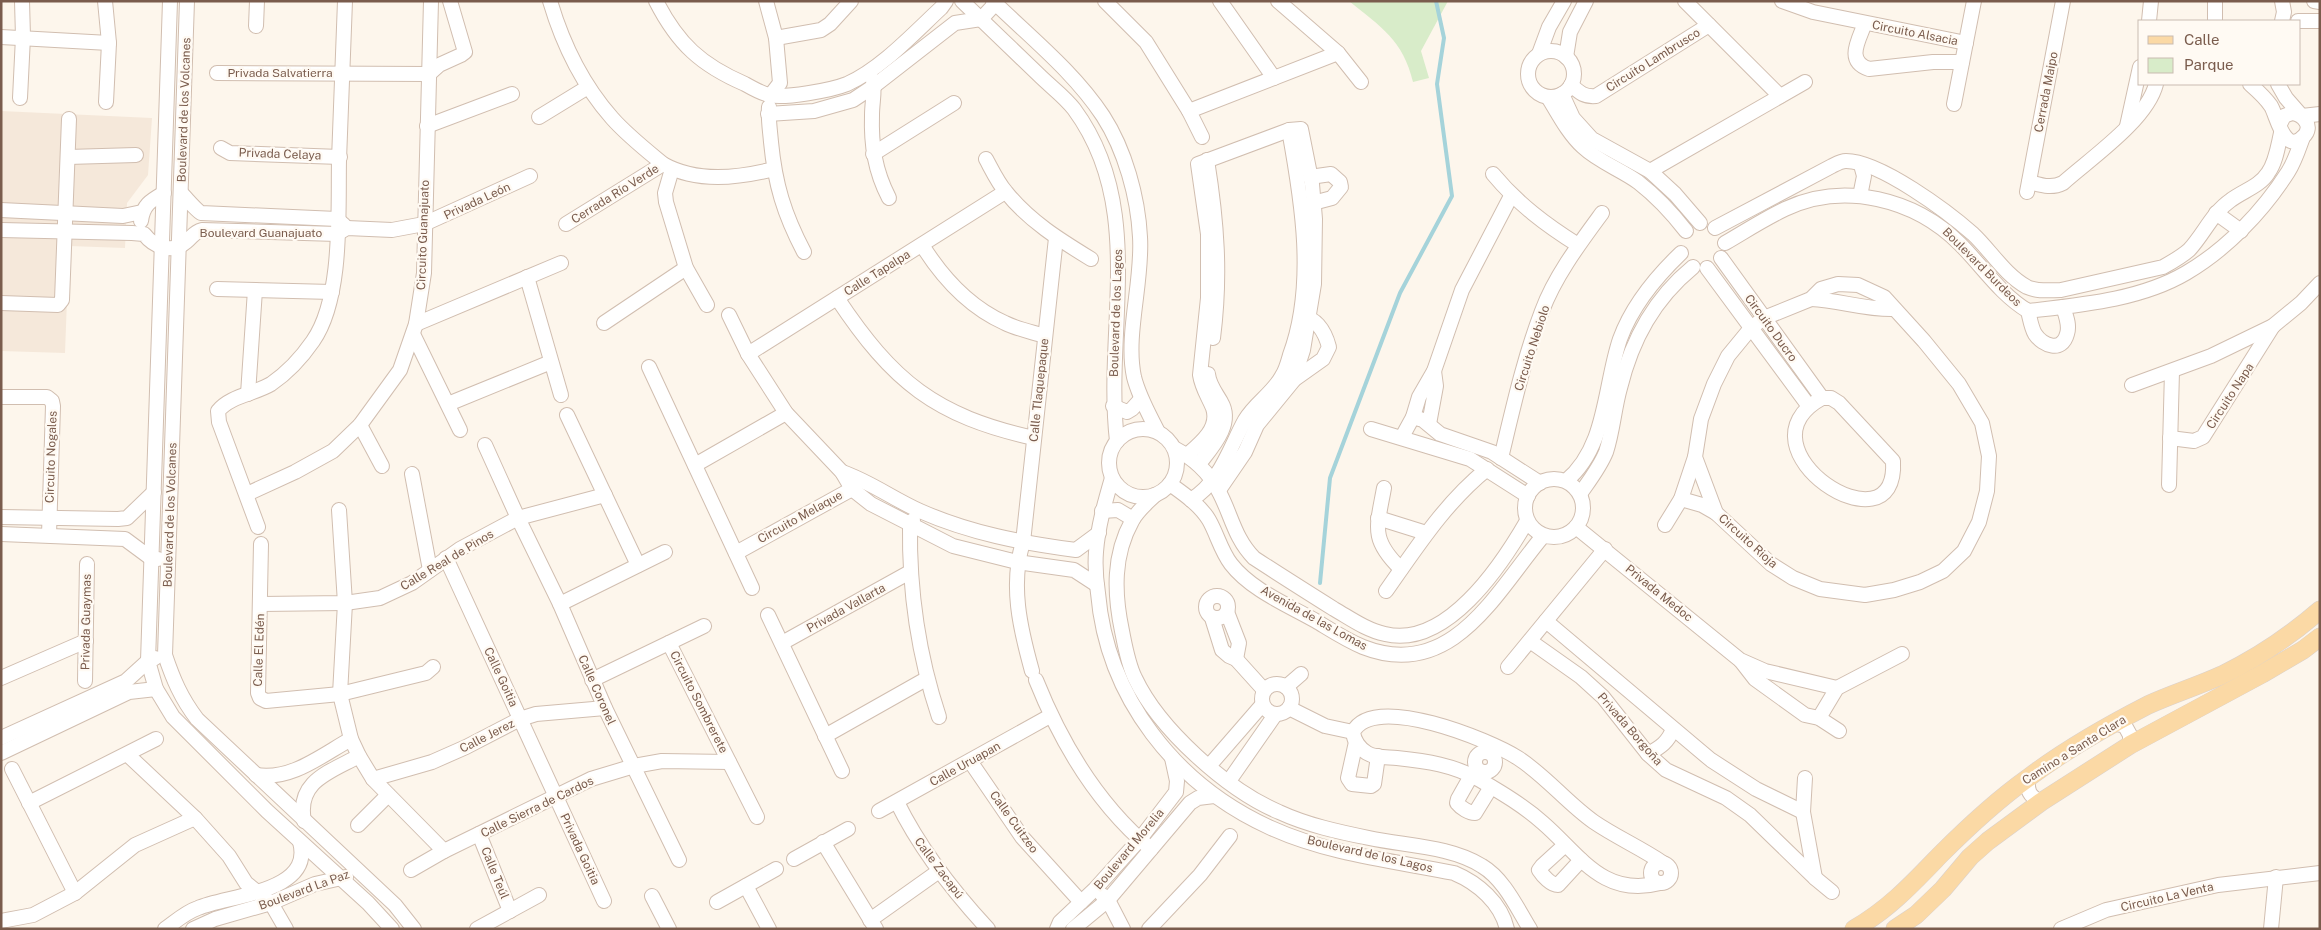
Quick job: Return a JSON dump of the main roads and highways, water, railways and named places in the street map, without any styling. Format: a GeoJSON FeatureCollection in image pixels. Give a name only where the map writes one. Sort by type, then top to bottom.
{"type":"FeatureCollection","features":[{"type":"Feature","properties":{"kind":"main road","name":"Camino a Santa Clara"},"geometry":{"type":"LineString","coordinates":[[1854,929],[1903,894],[1967,829],[2028,778],[2114,723],[2151,704],[2222,674],[2264,651],[2300,627],[2320,610]]}},
{"type":"Feature","properties":{"kind":"main road","name":"Camino a Santa Clara"},"geometry":{"type":"LineString","coordinates":[[1895,929],[1916,915],[1943,889],[1970,857],[1988,841],[2041,802],[2130,745],[2262,674],[2303,650],[2320,637]]}},
{"type":"Feature","properties":{"kind":"waterway"},"geometry":{"type":"LineString","coordinates":[[1320,583],[1330,478],[1400,293],[1452,196],[1437,84],[1444,38],[1436,1]]}}]}
